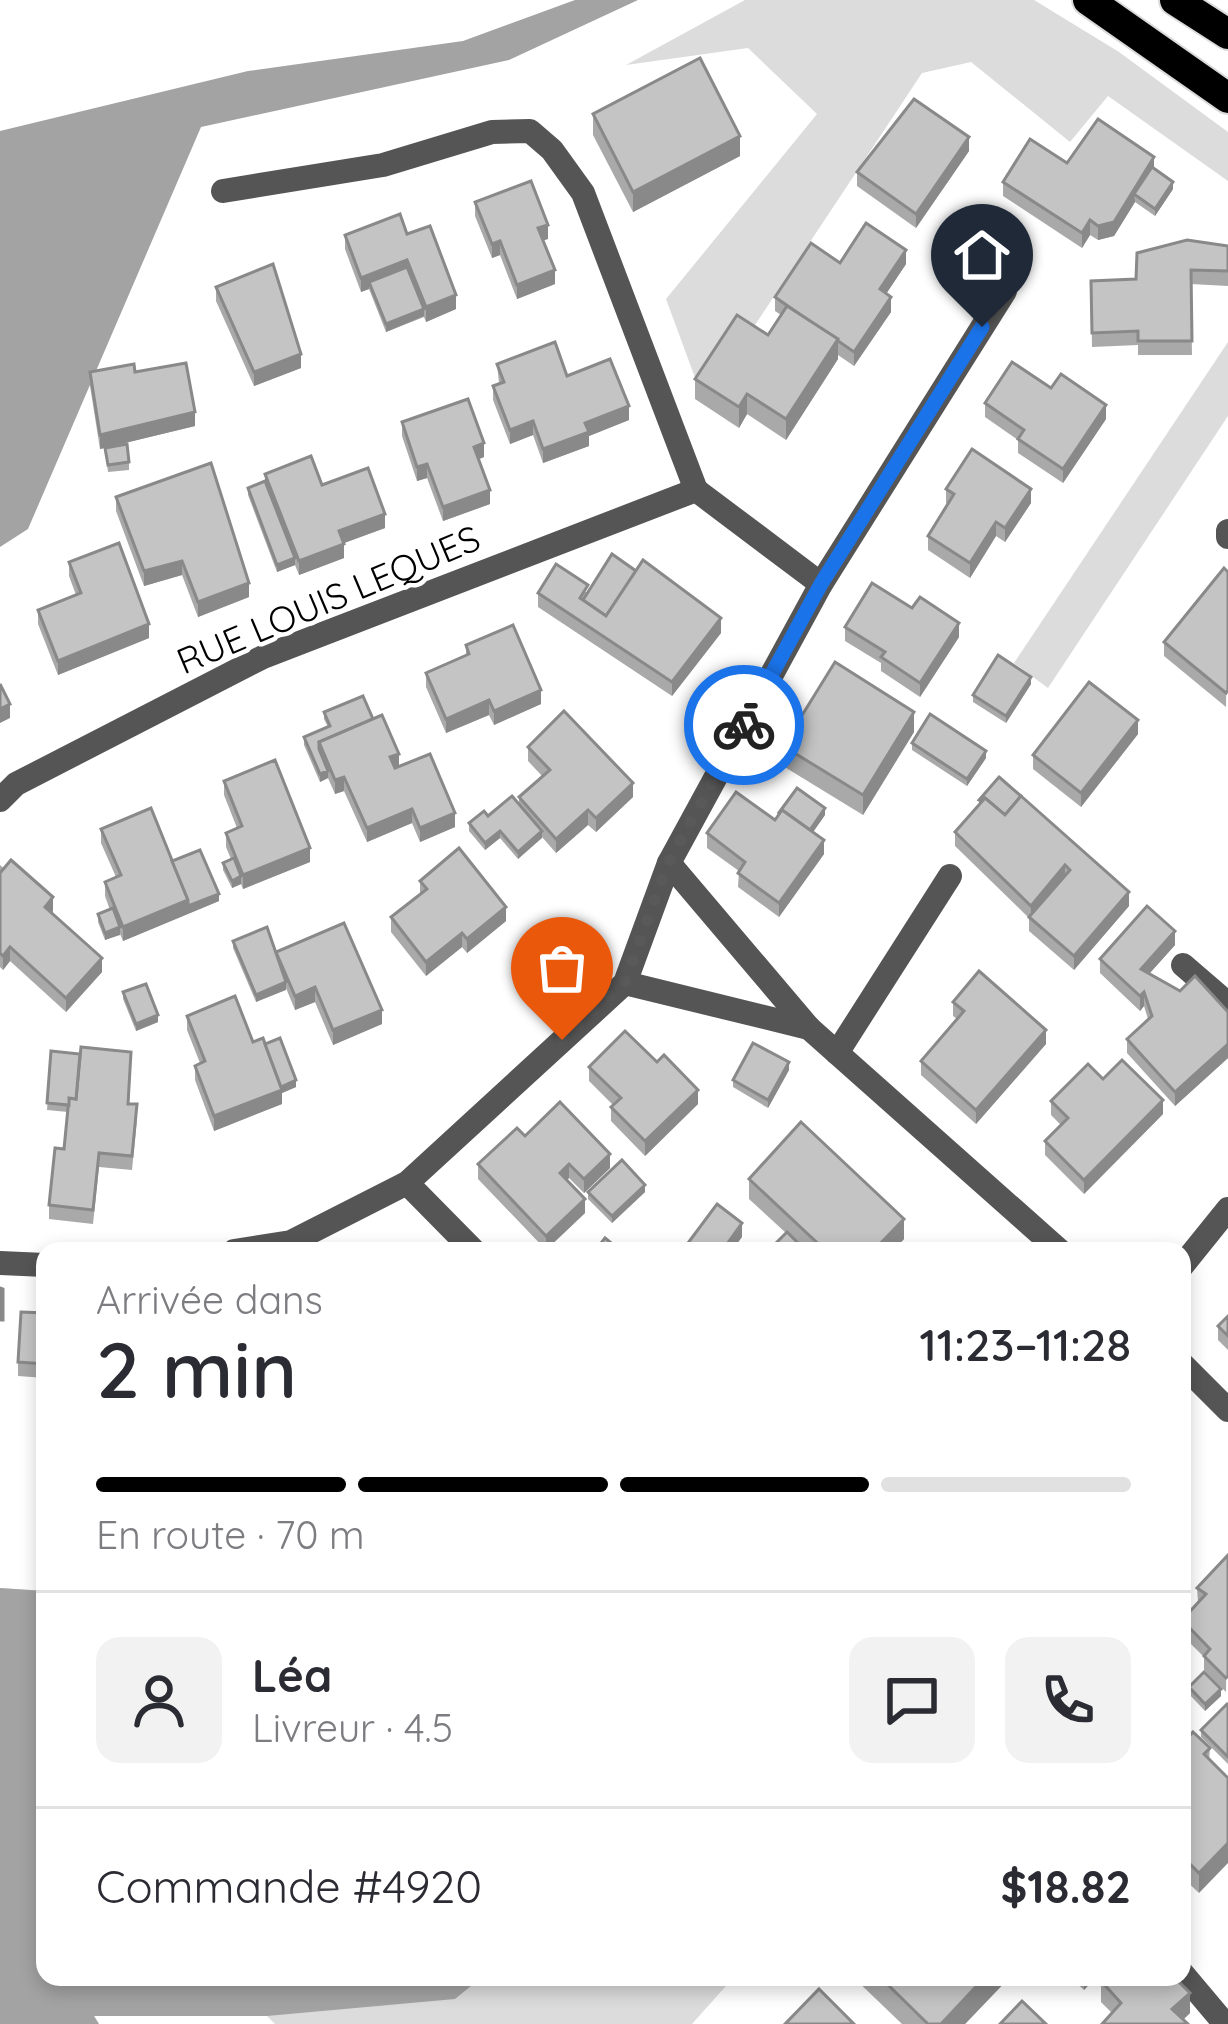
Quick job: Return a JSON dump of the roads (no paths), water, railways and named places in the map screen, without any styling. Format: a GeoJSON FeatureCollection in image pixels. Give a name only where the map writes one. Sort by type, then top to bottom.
{"type":"FeatureCollection","features":[{"type":"Feature","properties":{"kind":"main road"},"geometry":{"type":"LineString","coordinates":[[1088,0],[1228,98]]}},
{"type":"Feature","properties":{"kind":"main road"},"geometry":{"type":"LineString","coordinates":[[1175,0],[1228,34]]}},
{"type":"Feature","properties":{"kind":"street"},"geometry":{"type":"LineString","coordinates":[[223,191],[383,165],[492,132],[530,131],[552,150],[583,193],[696,490],[821,584]]}},
{"type":"Feature","properties":{"kind":"street"},"geometry":{"type":"LineString","coordinates":[[291,1242],[407,1183],[625,982],[668,863],[821,584],[1005,291]]}},
{"type":"Feature","properties":{"kind":"street","name":"RUE LOUIS LEQUES"},"geometry":{"type":"LineString","coordinates":[[0,800],[16,784],[262,657],[696,490]]}},
{"type":"Feature","properties":{"kind":"street"},"geometry":{"type":"LineString","coordinates":[[668,863],[809,1028],[1050,1242]]}},
{"type":"Feature","properties":{"kind":"street"},"geometry":{"type":"LineString","coordinates":[[837,1053],[950,876]]}},
{"type":"Feature","properties":{"kind":"street"},"geometry":{"type":"LineString","coordinates":[[1183,965],[1228,1004]]}},
{"type":"Feature","properties":{"kind":"street"},"geometry":{"type":"LineString","coordinates":[[625,982],[809,1028]]}},
{"type":"Feature","properties":{"kind":"street"},"geometry":{"type":"LineString","coordinates":[[407,1183],[465,1242]]}},
{"type":"Feature","properties":{"kind":"street"},"geometry":{"type":"LineString","coordinates":[[1191,1255],[1228,1210]]}},
{"type":"Feature","properties":{"kind":"street"},"geometry":{"type":"LineString","coordinates":[[0,1263],[36,1265]]}},
{"type":"Feature","properties":{"kind":"street"},"geometry":{"type":"LineString","coordinates":[[1191,1373],[1228,1411]]}},
{"type":"Feature","properties":{"kind":"street"},"geometry":{"type":"LineString","coordinates":[[1191,1984],[1225,2024]]}}]}
